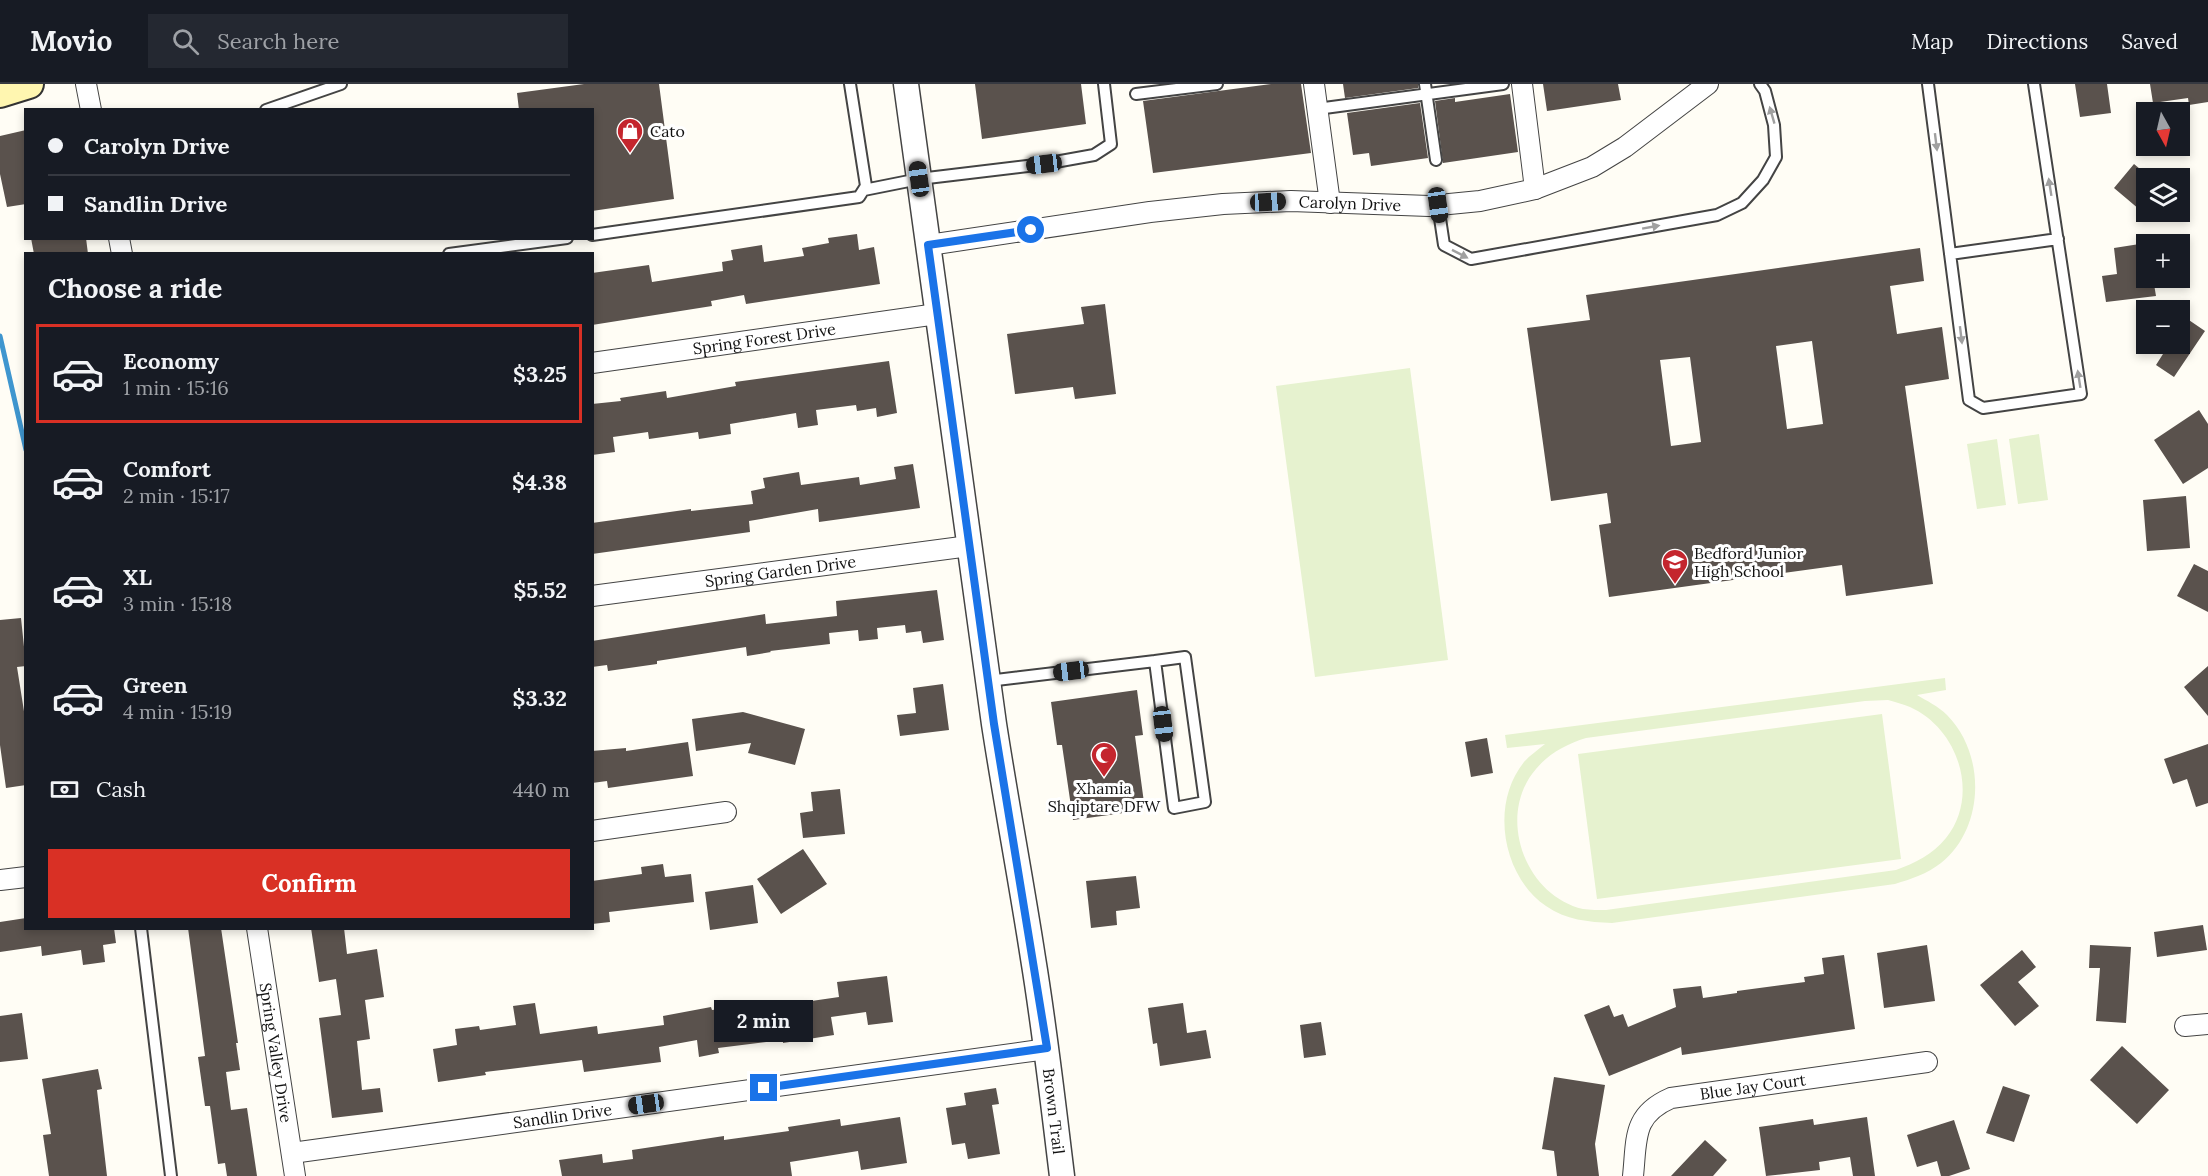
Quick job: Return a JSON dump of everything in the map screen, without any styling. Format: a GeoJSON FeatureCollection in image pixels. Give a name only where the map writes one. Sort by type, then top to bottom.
{"type":"FeatureCollection","features":[{"type":"Feature","properties":{"kind":"main road"},"geometry":{"type":"LineString","coordinates":[[0,93],[29,84]]}},
{"type":"Feature","properties":{"kind":"street"},"geometry":{"type":"LineString","coordinates":[[86,84],[91,108]]}},
{"type":"Feature","properties":{"kind":"street","name":"Brown Trail"},"geometry":{"type":"LineString","coordinates":[[906,84],[988,681],[1047,1048],[1062,1176]]}},
{"type":"Feature","properties":{"kind":"street"},"geometry":{"type":"LineString","coordinates":[[1314,84],[1330,202]]}},
{"type":"Feature","properties":{"kind":"street"},"geometry":{"type":"LineString","coordinates":[[1522,84],[1535,189]]}},
{"type":"Feature","properties":{"kind":"street","name":"Carolyn Drive"},"geometry":{"type":"LineString","coordinates":[[928,245],[1150,212],[1223,204],[1291,201],[1438,205],[1480,201],[1535,189],[1600,162],[1625,147],[1708,84]]}},
{"type":"Feature","properties":{"kind":"street","name":"Spring Forest Drive"},"geometry":{"type":"LineString","coordinates":[[594,363],[937,314]]}},
{"type":"Feature","properties":{"kind":"street","name":"Spring Garden Drive"},"geometry":{"type":"LineString","coordinates":[[594,596],[969,546]]}},
{"type":"Feature","properties":{"kind":"street"},"geometry":{"type":"LineString","coordinates":[[594,831],[726,813]]}},
{"type":"Feature","properties":{"kind":"street"},"geometry":{"type":"LineString","coordinates":[[0,880],[24,877]]}},
{"type":"Feature","properties":{"kind":"street","name":"Spring Valley Drive"},"geometry":{"type":"LineString","coordinates":[[257,930],[295,1176]]}},
{"type":"Feature","properties":{"kind":"street"},"geometry":{"type":"LineString","coordinates":[[2185,1026],[2208,1024]]}},
{"type":"Feature","properties":{"kind":"street","name":"Sandlin Drive"},"geometry":{"type":"LineString","coordinates":[[292,1153],[1047,1048]]}},
{"type":"Feature","properties":{"kind":"street","name":"Blue Jay Court"},"geometry":{"type":"LineString","coordinates":[[1633,1176],[1641,1121],[1655,1105],[1671,1098],[1927,1062]]}},
{"type":"Feature","properties":{"kind":"lane"},"geometry":{"type":"LineString","coordinates":[[272,108],[341,84]]}},
{"type":"Feature","properties":{"kind":"lane"},"geometry":{"type":"LineString","coordinates":[[594,235],[859,197],[866,186],[850,84]]}},
{"type":"Feature","properties":{"kind":"lane"},"geometry":{"type":"LineString","coordinates":[[864,190],[919,179],[1044,164],[1094,155],[1111,144],[1104,84]]}},
{"type":"Feature","properties":{"kind":"lane"},"geometry":{"type":"LineString","coordinates":[[1136,94],[1217,84]]}},
{"type":"Feature","properties":{"kind":"lane"},"geometry":{"type":"LineString","coordinates":[[1317,109],[1426,89],[1503,84]]}},
{"type":"Feature","properties":{"kind":"lane"},"geometry":{"type":"LineString","coordinates":[[1438,205],[1444,245],[1471,259],[1717,215],[1742,202],[1763,180],[1776,157],[1774,125],[1765,91],[1760,84]]}},
{"type":"Feature","properties":{"kind":"lane"},"geometry":{"type":"LineString","coordinates":[[1928,84],[1969,400],[1983,408],[2081,394],[2034,84]]}},
{"type":"Feature","properties":{"kind":"lane"},"geometry":{"type":"LineString","coordinates":[[1426,89],[1436,160]]}},
{"type":"Feature","properties":{"kind":"lane"},"geometry":{"type":"LineString","coordinates":[[1950,254],[2058,239]]}},
{"type":"Feature","properties":{"kind":"lane"},"geometry":{"type":"LineString","coordinates":[[463,252],[552,240]]}},
{"type":"Feature","properties":{"kind":"lane"},"geometry":{"type":"LineString","coordinates":[[988,681],[1185,657],[1205,802],[1174,808],[1155,661]]}},
{"type":"Feature","properties":{"kind":"lane"},"geometry":{"type":"LineString","coordinates":[[141,930],[171,1176]]}},
{"type":"Feature","properties":{"kind":"green space"},"geometry":{"type":"Polygon","coordinates":[[[1410,368],[1448,660],[1315,677],[1276,386],[1410,368]]]}},
{"type":"Feature","properties":{"kind":"green space"},"geometry":{"type":"Polygon","coordinates":[[[2039,434],[2048,500],[2018,504],[2009,439],[2039,434]]]}},
{"type":"Feature","properties":{"kind":"green space"},"geometry":{"type":"Polygon","coordinates":[[[1997,439],[2006,505],[1977,509],[1967,444],[1997,439]]]}},
{"type":"Feature","properties":{"kind":"green space"},"geometry":{"type":"Polygon","coordinates":[[[1945,678],[1946,690],[1917,695],[1947,715],[1960,731],[1969,750],[1974,770],[1973,811],[1966,831],[1941,863],[1925,873],[1895,884],[1612,923],[1586,921],[1561,914],[1546,906],[1531,893],[1519,877],[1506,838],[1504,818],[1507,798],[1513,779],[1524,762],[1545,744],[1507,748],[1505,735],[1945,678]],[[1888,700],[1865,701],[1586,738],[1572,743],[1541,763],[1524,788],[1518,808],[1518,830],[1522,851],[1532,871],[1545,888],[1562,901],[1592,910],[1606,910],[1896,870],[1929,854],[1946,838],[1956,821],[1962,803],[1962,784],[1959,765],[1952,747],[1941,731],[1927,717],[1910,707],[1888,700]]]}},
{"type":"Feature","properties":{"kind":"green space"},"geometry":{"type":"Polygon","coordinates":[[[1882,714],[1901,859],[1597,899],[1578,754],[1882,714]]]}},
{"type":"Feature","properties":{"kind":"building","name":"Cato"},"geometry":{"type":"Polygon","coordinates":[[[584,84],[659,84],[674,199],[594,211],[594,108],[519,108],[517,93],[584,84]]]}},
{"type":"Feature","properties":{"kind":"building"},"geometry":{"type":"Polygon","coordinates":[[[975,84],[1081,84],[1086,124],[982,139],[975,84]]]}},
{"type":"Feature","properties":{"kind":"building"},"geometry":{"type":"Polygon","coordinates":[[[1271,84],[1301,84],[1311,153],[1153,173],[1143,101],[1271,84]]]}},
{"type":"Feature","properties":{"kind":"building"},"geometry":{"type":"Polygon","coordinates":[[[1343,84],[1418,84],[1418,88],[1345,98],[1343,84]]]}},
{"type":"Feature","properties":{"kind":"building"},"geometry":{"type":"Polygon","coordinates":[[[1543,84],[1618,84],[1621,100],[1547,111],[1543,84]]]}},
{"type":"Feature","properties":{"kind":"building"},"geometry":{"type":"Polygon","coordinates":[[[2075,84],[2107,84],[2111,113],[2080,117],[2075,84]]]}},
{"type":"Feature","properties":{"kind":"building"},"geometry":{"type":"Polygon","coordinates":[[[2150,84],[2208,84],[2208,102],[2190,105],[2188,98],[2153,102],[2150,84]]]}},
{"type":"Feature","properties":{"kind":"building"},"geometry":{"type":"Polygon","coordinates":[[[1510,94],[1518,152],[1443,163],[1435,101],[1455,98],[1455,102],[1510,94]]]}},
{"type":"Feature","properties":{"kind":"building"},"geometry":{"type":"Polygon","coordinates":[[[1420,103],[1428,158],[1371,166],[1369,153],[1353,155],[1347,113],[1420,103]]]}},
{"type":"Feature","properties":{"kind":"building"},"geometry":{"type":"Polygon","coordinates":[[[24,130],[24,204],[7,207],[0,174],[0,136],[24,130]]]}},
{"type":"Feature","properties":{"kind":"building"},"geometry":{"type":"Polygon","coordinates":[[[2134,164],[2139,168],[2136,168],[2136,207],[2114,188],[2134,164]]]}},
{"type":"Feature","properties":{"kind":"building"},"geometry":{"type":"Polygon","coordinates":[[[857,234],[859,250],[874,247],[880,284],[746,304],[744,295],[711,301],[712,306],[594,325],[594,273],[649,265],[652,282],[723,271],[722,262],[733,260],[731,250],[762,245],[764,262],[804,256],[802,248],[829,243],[828,238],[857,234]]]}},
{"type":"Feature","properties":{"kind":"building"},"geometry":{"type":"Polygon","coordinates":[[[31,240],[86,240],[88,252],[34,252],[31,240]]]}},
{"type":"Feature","properties":{"kind":"building"},"geometry":{"type":"Polygon","coordinates":[[[2136,245],[2136,288],[2155,288],[2156,296],[2106,302],[2102,276],[2117,274],[2114,248],[2136,245]]]}},
{"type":"Feature","properties":{"kind":"building"},"geometry":{"type":"Polygon","coordinates":[[[1920,248],[1924,281],[1890,286],[1897,334],[1942,327],[1949,379],[1905,386],[1933,584],[1846,596],[1842,565],[1609,597],[1599,525],[1611,523],[1607,493],[1551,501],[1527,328],[1590,320],[1586,295],[1920,248]],[[1812,341],[1776,346],[1787,429],[1823,424],[1812,341]],[[1690,357],[1660,360],[1671,446],[1701,442],[1690,357]]]}},
{"type":"Feature","properties":{"kind":"building"},"geometry":{"type":"Polygon","coordinates":[[[1105,304],[1116,394],[1075,399],[1073,387],[1015,394],[1007,334],[1084,324],[1081,307],[1105,304]]]}},
{"type":"Feature","properties":{"kind":"building"},"geometry":{"type":"Polygon","coordinates":[[[2190,321],[2205,331],[2190,353],[2190,321]]]}},
{"type":"Feature","properties":{"kind":"building"},"geometry":{"type":"Polygon","coordinates":[[[2163,354],[2190,354],[2174,377],[2156,365],[2163,354]]]}},
{"type":"Feature","properties":{"kind":"building"},"geometry":{"type":"Polygon","coordinates":[[[889,361],[897,413],[877,417],[876,408],[857,411],[856,405],[816,410],[818,425],[798,428],[796,413],[730,424],[731,434],[699,439],[698,432],[649,439],[648,432],[613,437],[615,452],[594,455],[594,404],[621,401],[620,398],[666,391],[667,398],[736,386],[735,382],[889,361]]]}},
{"type":"Feature","properties":{"kind":"building"},"geometry":{"type":"Polygon","coordinates":[[[2199,410],[2208,424],[2208,468],[2183,484],[2154,440],[2199,410]]]}},
{"type":"Feature","properties":{"kind":"building"},"geometry":{"type":"Polygon","coordinates":[[[913,464],[920,508],[819,522],[818,509],[749,521],[750,532],[594,554],[594,523],[691,509],[691,511],[753,504],[751,491],[765,488],[763,478],[799,472],[801,485],[859,477],[860,485],[896,479],[894,467],[913,464]]]}},
{"type":"Feature","properties":{"kind":"building"},"geometry":{"type":"Polygon","coordinates":[[[2186,496],[2190,548],[2147,551],[2143,500],[2186,496]]]}},
{"type":"Feature","properties":{"kind":"building"},"geometry":{"type":"Polygon","coordinates":[[[2194,564],[2208,571],[2208,612],[2177,596],[2194,564]]]}},
{"type":"Feature","properties":{"kind":"building"},"geometry":{"type":"Polygon","coordinates":[[[937,590],[944,640],[923,643],[921,631],[906,633],[905,625],[877,628],[878,639],[859,641],[858,630],[829,633],[830,644],[747,656],[746,647],[608,671],[607,665],[594,667],[594,641],[765,614],[766,624],[837,616],[836,601],[937,590]]]}},
{"type":"Feature","properties":{"kind":"building"},"geometry":{"type":"Polygon","coordinates":[[[21,618],[24,647],[24,666],[17,667],[24,711],[24,785],[6,788],[0,745],[0,620],[21,618]]]}},
{"type":"Feature","properties":{"kind":"building"},"geometry":{"type":"Polygon","coordinates":[[[2208,666],[2208,716],[2184,687],[2208,666]]]}},
{"type":"Feature","properties":{"kind":"building"},"geometry":{"type":"Polygon","coordinates":[[[943,684],[949,730],[900,736],[897,715],[916,713],[913,688],[943,684]]]}},
{"type":"Feature","properties":{"kind":"building","name":"Xhamia Shqiptare DFW"},"geometry":{"type":"Polygon","coordinates":[[[1137,690],[1143,735],[1135,736],[1145,810],[1073,820],[1062,745],[1057,745],[1051,702],[1137,690]]]}},
{"type":"Feature","properties":{"kind":"building"},"geometry":{"type":"Polygon","coordinates":[[[743,712],[805,729],[795,765],[748,753],[751,743],[696,751],[692,719],[743,712]]]}},
{"type":"Feature","properties":{"kind":"building"},"geometry":{"type":"Polygon","coordinates":[[[1487,738],[1493,773],[1471,777],[1465,742],[1487,738]]]}},
{"type":"Feature","properties":{"kind":"building"},"geometry":{"type":"Polygon","coordinates":[[[688,742],[693,776],[608,788],[607,781],[594,783],[594,751],[626,748],[626,751],[688,742]]]}},
{"type":"Feature","properties":{"kind":"building"},"geometry":{"type":"Polygon","coordinates":[[[2208,744],[2208,803],[2196,807],[2187,779],[2173,784],[2164,759],[2208,744]]]}},
{"type":"Feature","properties":{"kind":"building"},"geometry":{"type":"Polygon","coordinates":[[[840,789],[845,834],[803,838],[800,813],[813,811],[811,792],[840,789]]]}},
{"type":"Feature","properties":{"kind":"building"},"geometry":{"type":"Polygon","coordinates":[[[803,849],[827,884],[781,914],[757,879],[803,849]]]}},
{"type":"Feature","properties":{"kind":"building"},"geometry":{"type":"Polygon","coordinates":[[[663,864],[665,877],[691,874],[694,902],[609,912],[610,922],[594,924],[594,881],[642,874],[641,867],[663,864]]]}},
{"type":"Feature","properties":{"kind":"building"},"geometry":{"type":"Polygon","coordinates":[[[1136,876],[1140,908],[1116,911],[1117,925],[1091,928],[1086,881],[1136,876]]]}},
{"type":"Feature","properties":{"kind":"building"},"geometry":{"type":"Polygon","coordinates":[[[753,885],[758,923],[710,930],[705,892],[753,885]]]}},
{"type":"Feature","properties":{"kind":"building"},"geometry":{"type":"Polygon","coordinates":[[[24,918],[24,930],[114,930],[116,943],[103,945],[105,962],[83,965],[81,950],[42,956],[41,946],[0,952],[0,922],[24,918]]]}},
{"type":"Feature","properties":{"kind":"building"},"geometry":{"type":"Polygon","coordinates":[[[2203,925],[2207,950],[2157,957],[2154,932],[2203,925]]]}},
{"type":"Feature","properties":{"kind":"building"},"geometry":{"type":"Polygon","coordinates":[[[188,930],[221,930],[240,1070],[226,1072],[231,1110],[247,1108],[257,1176],[227,1176],[225,1163],[218,1164],[210,1106],[205,1106],[198,1057],[205,1056],[188,930]]]}},
{"type":"Feature","properties":{"kind":"building"},"geometry":{"type":"Polygon","coordinates":[[[311,930],[344,930],[347,954],[377,949],[384,997],[365,1000],[370,1039],[357,1041],[362,1090],[380,1088],[383,1112],[332,1118],[319,1018],[341,1015],[336,979],[319,982],[311,930]]]}},
{"type":"Feature","properties":{"kind":"building"},"geometry":{"type":"Polygon","coordinates":[[[1927,945],[1935,1001],[1884,1008],[1877,953],[1927,945]]]}},
{"type":"Feature","properties":{"kind":"building"},"geometry":{"type":"Polygon","coordinates":[[[2090,945],[2131,947],[2126,1023],[2096,1021],[2100,968],[2089,968],[2090,945]]]}},
{"type":"Feature","properties":{"kind":"building"},"geometry":{"type":"Polygon","coordinates":[[[2022,950],[2036,967],[2018,982],[2039,1006],[2015,1026],[1980,985],[2022,950]]]}},
{"type":"Feature","properties":{"kind":"building"},"geometry":{"type":"Polygon","coordinates":[[[1844,955],[1855,1029],[1682,1055],[1681,1047],[1609,1076],[1584,1015],[1609,1005],[1614,1017],[1623,1014],[1628,1027],[1676,1007],[1673,989],[1701,986],[1703,998],[1805,982],[1804,977],[1824,974],[1822,958],[1844,955]]]}},
{"type":"Feature","properties":{"kind":"building"},"geometry":{"type":"Polygon","coordinates":[[[887,976],[893,1022],[868,1025],[866,1012],[831,1017],[834,1035],[783,1043],[783,1040],[718,1048],[719,1053],[699,1057],[697,1040],[659,1047],[661,1062],[584,1072],[582,1060],[485,1072],[486,1075],[438,1082],[433,1049],[457,1045],[455,1029],[479,1026],[480,1030],[516,1025],[513,1006],[535,1003],[540,1034],[597,1026],[598,1034],[664,1025],[663,1016],[711,1007],[712,1010],[769,1003],[770,1007],[839,997],[837,982],[887,976]]]}},
{"type":"Feature","properties":{"kind":"building"},"geometry":{"type":"Polygon","coordinates":[[[1183,1003],[1187,1033],[1206,1030],[1211,1058],[1160,1066],[1157,1043],[1153,1044],[1148,1008],[1183,1003]]]}},
{"type":"Feature","properties":{"kind":"building"},"geometry":{"type":"Polygon","coordinates":[[[22,1013],[28,1059],[0,1062],[0,1016],[22,1013]]]}},
{"type":"Feature","properties":{"kind":"building"},"geometry":{"type":"Polygon","coordinates":[[[1321,1022],[1326,1055],[1304,1058],[1300,1025],[1321,1022]]]}},
{"type":"Feature","properties":{"kind":"building"},"geometry":{"type":"Polygon","coordinates":[[[2122,1046],[2169,1090],[2137,1124],[2090,1080],[2122,1046]]]}},
{"type":"Feature","properties":{"kind":"building"},"geometry":{"type":"Polygon","coordinates":[[[98,1069],[102,1089],[97,1090],[107,1176],[49,1176],[43,1135],[51,1134],[42,1079],[98,1069]]]}},
{"type":"Feature","properties":{"kind":"building"},"geometry":{"type":"Polygon","coordinates":[[[1554,1077],[1605,1085],[1595,1144],[1599,1176],[1557,1176],[1554,1151],[1542,1149],[1554,1077]]]}},
{"type":"Feature","properties":{"kind":"building"},"geometry":{"type":"Polygon","coordinates":[[[2003,1086],[2030,1095],[2014,1142],[1986,1133],[2003,1086]]]}},
{"type":"Feature","properties":{"kind":"building"},"geometry":{"type":"Polygon","coordinates":[[[996,1088],[999,1104],[992,1105],[1000,1154],[968,1159],[965,1143],[952,1145],[946,1108],[966,1105],[964,1093],[996,1088]]]}},
{"type":"Feature","properties":{"kind":"building"},"geometry":{"type":"Polygon","coordinates":[[[900,1117],[907,1163],[861,1170],[858,1151],[790,1162],[792,1176],[562,1176],[559,1160],[602,1154],[603,1163],[633,1159],[632,1150],[724,1136],[724,1140],[789,1131],[788,1127],[840,1119],[841,1126],[900,1117]]]}},
{"type":"Feature","properties":{"kind":"building"},"geometry":{"type":"Polygon","coordinates":[[[1867,1117],[1875,1176],[1853,1176],[1850,1157],[1819,1162],[1820,1170],[1766,1176],[1759,1127],[1813,1119],[1814,1125],[1867,1117]]]}},
{"type":"Feature","properties":{"kind":"building"},"geometry":{"type":"Polygon","coordinates":[[[1954,1120],[1970,1169],[1949,1176],[1941,1176],[1937,1161],[1917,1167],[1907,1135],[1954,1120]]]}},
{"type":"Feature","properties":{"kind":"building"},"geometry":{"type":"Polygon","coordinates":[[[1705,1140],[1727,1160],[1713,1176],[1671,1176],[1705,1140]]]}},
{"type":"Feature","properties":{"kind":"waterway"},"geometry":{"type":"LineString","coordinates":[[0,336],[24,441]]}},
{"type":"Feature","properties":{"kind":"place","name":"Cato"},"geometry":{"type":"Point","coordinates":[630,154]}},
{"type":"Feature","properties":{"kind":"place","name":"Bedford Junior High School"},"geometry":{"type":"Point","coordinates":[1675,585]}},
{"type":"Feature","properties":{"kind":"place","name":"Xhamia Shqiptare DFW"},"geometry":{"type":"Point","coordinates":[1104,778]}},
{"type":"Feature","properties":{"kind":"route"},"geometry":{"type":"LineString","coordinates":[[764,1088],[1047,1048],[994,724],[928,245],[1031,230]]}}]}
